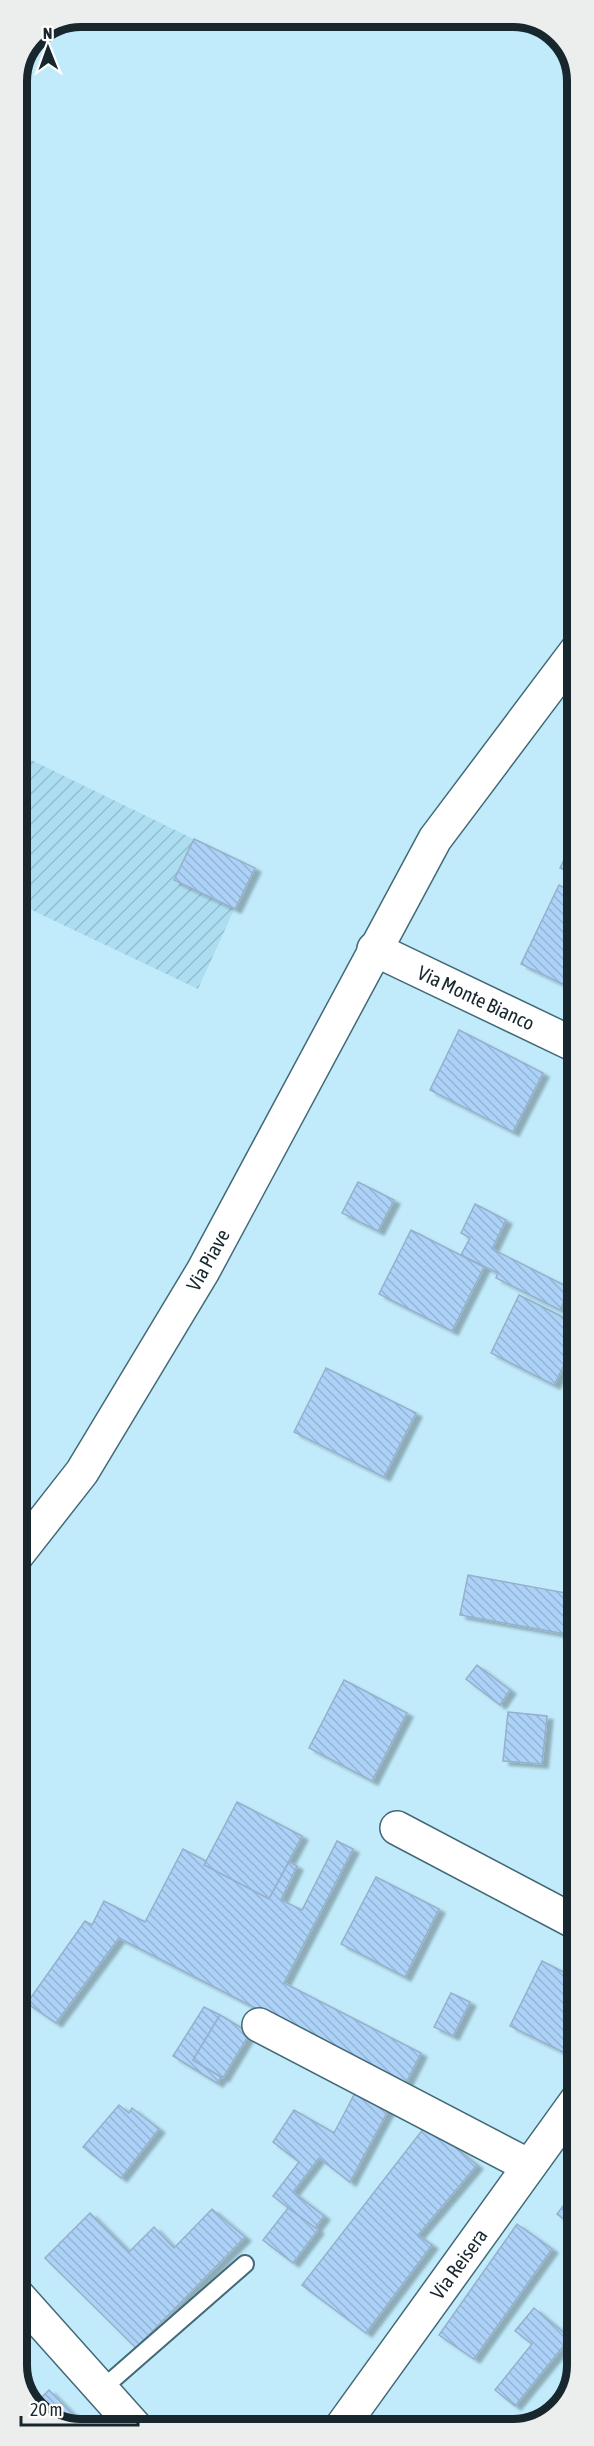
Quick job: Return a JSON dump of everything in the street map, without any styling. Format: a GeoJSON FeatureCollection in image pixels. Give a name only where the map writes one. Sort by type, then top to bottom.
{"type":"FeatureCollection","features":[{"type":"Feature","properties":{"kind":"street","name":"Via Piave"},"geometry":{"type":"LineString","coordinates":[[27,1542],[82,1472],[203,1271],[435,839],[567,663]]}},
{"type":"Feature","properties":{"kind":"street","name":"Via Monte Bianco"},"geometry":{"type":"LineString","coordinates":[[374,950],[567,1041]]}},
{"type":"Feature","properties":{"kind":"street"},"geometry":{"type":"LineString","coordinates":[[397,1828],[567,1918]]}},
{"type":"Feature","properties":{"kind":"street"},"geometry":{"type":"LineString","coordinates":[[259,2025],[529,2166]]}},
{"type":"Feature","properties":{"kind":"street","name":"Via Reisera"},"geometry":{"type":"LineString","coordinates":[[347,2419],[567,2114]]}},
{"type":"Feature","properties":{"kind":"street"},"geometry":{"type":"LineString","coordinates":[[27,2306],[128,2419]]}},
{"type":"Feature","properties":{"kind":"lane"},"geometry":{"type":"LineString","coordinates":[[102,2389],[245,2264]]}},
{"type":"Feature","properties":{"kind":"shaded area"},"geometry":{"type":"Polygon","coordinates":[[[27,758],[253,868],[198,989],[27,908],[27,758]]]}},
{"type":"Feature","properties":{"kind":"building"},"geometry":{"type":"Polygon","coordinates":[[[194,839],[255,868],[235,909],[174,880],[194,839]]]}},
{"type":"Feature","properties":{"kind":"building"},"geometry":{"type":"Polygon","coordinates":[[[567,853],[567,871],[560,868],[567,853]]]}},
{"type":"Feature","properties":{"kind":"building"},"geometry":{"type":"Polygon","coordinates":[[[559,885],[567,889],[567,986],[521,964],[559,885]]]}},
{"type":"Feature","properties":{"kind":"building"},"geometry":{"type":"Polygon","coordinates":[[[459,1030],[543,1073],[513,1132],[430,1090],[459,1030]]]}},
{"type":"Feature","properties":{"kind":"building"},"geometry":{"type":"Polygon","coordinates":[[[358,1182],[394,1200],[378,1231],[342,1213],[358,1182]]]}},
{"type":"Feature","properties":{"kind":"building"},"geometry":{"type":"Polygon","coordinates":[[[475,1204],[506,1220],[492,1249],[567,1286],[567,1295],[560,1310],[496,1278],[498,1273],[461,1255],[470,1238],[461,1233],[475,1204]]]}},
{"type":"Feature","properties":{"kind":"building"},"geometry":{"type":"Polygon","coordinates":[[[411,1230],[484,1267],[452,1331],[379,1294],[411,1230]]]}},
{"type":"Feature","properties":{"kind":"building"},"geometry":{"type":"Polygon","coordinates":[[[519,1295],[567,1319],[567,1359],[554,1385],[491,1353],[519,1295]]]}},
{"type":"Feature","properties":{"kind":"building"},"geometry":{"type":"Polygon","coordinates":[[[326,1368],[416,1413],[384,1477],[294,1432],[326,1368]]]}},
{"type":"Feature","properties":{"kind":"building"},"geometry":{"type":"Polygon","coordinates":[[[468,1575],[567,1593],[567,1634],[460,1615],[468,1575]]]}},
{"type":"Feature","properties":{"kind":"building"},"geometry":{"type":"Polygon","coordinates":[[[477,1665],[510,1690],[500,1705],[466,1679],[477,1665]]]}},
{"type":"Feature","properties":{"kind":"building"},"geometry":{"type":"Polygon","coordinates":[[[344,1680],[407,1713],[372,1781],[309,1748],[344,1680]]]}},
{"type":"Feature","properties":{"kind":"building"},"geometry":{"type":"Polygon","coordinates":[[[508,1712],[547,1716],[542,1764],[503,1761],[508,1712]]]}},
{"type":"Feature","properties":{"kind":"building"},"geometry":{"type":"Polygon","coordinates":[[[237,1802],[302,1836],[269,1899],[204,1865],[237,1802]]]}},
{"type":"Feature","properties":{"kind":"building"},"geometry":{"type":"Polygon","coordinates":[[[337,1841],[353,1849],[284,1983],[421,2053],[405,2085],[119,1938],[56,2023],[27,2003],[85,1921],[92,1925],[104,1901],[145,1922],[183,1849],[206,1861],[204,1865],[269,1899],[289,1862],[297,1866],[281,1900],[302,1910],[337,1841]]]}},
{"type":"Feature","properties":{"kind":"building"},"geometry":{"type":"Polygon","coordinates":[[[376,1877],[439,1909],[405,1977],[341,1944],[376,1877]]]}},
{"type":"Feature","properties":{"kind":"building"},"geometry":{"type":"Polygon","coordinates":[[[542,1961],[567,1974],[567,2044],[563,2052],[510,2026],[542,1961]]]}},
{"type":"Feature","properties":{"kind":"building"},"geometry":{"type":"Polygon","coordinates":[[[451,1993],[470,2002],[453,2036],[434,2027],[451,1993]]]}},
{"type":"Feature","properties":{"kind":"building"},"geometry":{"type":"Polygon","coordinates":[[[204,2007],[220,2015],[193,2060],[221,2077],[217,2083],[173,2056],[204,2007]]]}},
{"type":"Feature","properties":{"kind":"building"},"geometry":{"type":"Polygon","coordinates":[[[220,2015],[250,2033],[223,2078],[193,2060],[220,2015]]]}},
{"type":"Feature","properties":{"kind":"building"},"geometry":{"type":"Polygon","coordinates":[[[357,2089],[390,2107],[350,2182],[319,2158],[293,2192],[324,2216],[315,2228],[273,2196],[299,2162],[273,2142],[294,2110],[334,2133],[357,2089]]]}},
{"type":"Feature","properties":{"kind":"building"},"geometry":{"type":"Polygon","coordinates":[[[119,2105],[129,2113],[132,2108],[159,2129],[121,2178],[83,2147],[119,2105]]]}},
{"type":"Feature","properties":{"kind":"building"},"geometry":{"type":"Polygon","coordinates":[[[427,2124],[477,2165],[418,2235],[432,2245],[366,2333],[302,2285],[427,2124]]]}},
{"type":"Feature","properties":{"kind":"building"},"geometry":{"type":"Polygon","coordinates":[[[567,2200],[567,2222],[557,2214],[567,2200]]]}},
{"type":"Feature","properties":{"kind":"building"},"geometry":{"type":"Polygon","coordinates":[[[288,2208],[318,2230],[293,2263],[263,2240],[288,2208]]]}},
{"type":"Feature","properties":{"kind":"building"},"geometry":{"type":"Polygon","coordinates":[[[212,2209],[245,2237],[136,2348],[45,2258],[90,2213],[129,2252],[154,2227],[174,2248],[212,2209]]]}},
{"type":"Feature","properties":{"kind":"building"},"geometry":{"type":"Polygon","coordinates":[[[517,2224],[552,2249],[474,2359],[439,2335],[517,2224]]]}},
{"type":"Feature","properties":{"kind":"building"},"geometry":{"type":"Polygon","coordinates":[[[534,2308],[567,2336],[567,2342],[515,2406],[495,2390],[532,2344],[515,2331],[534,2308]]]}},
{"type":"Feature","properties":{"kind":"building"},"geometry":{"type":"Polygon","coordinates":[[[49,2390],[77,2419],[54,2412],[39,2400],[49,2390]]]}}]}
